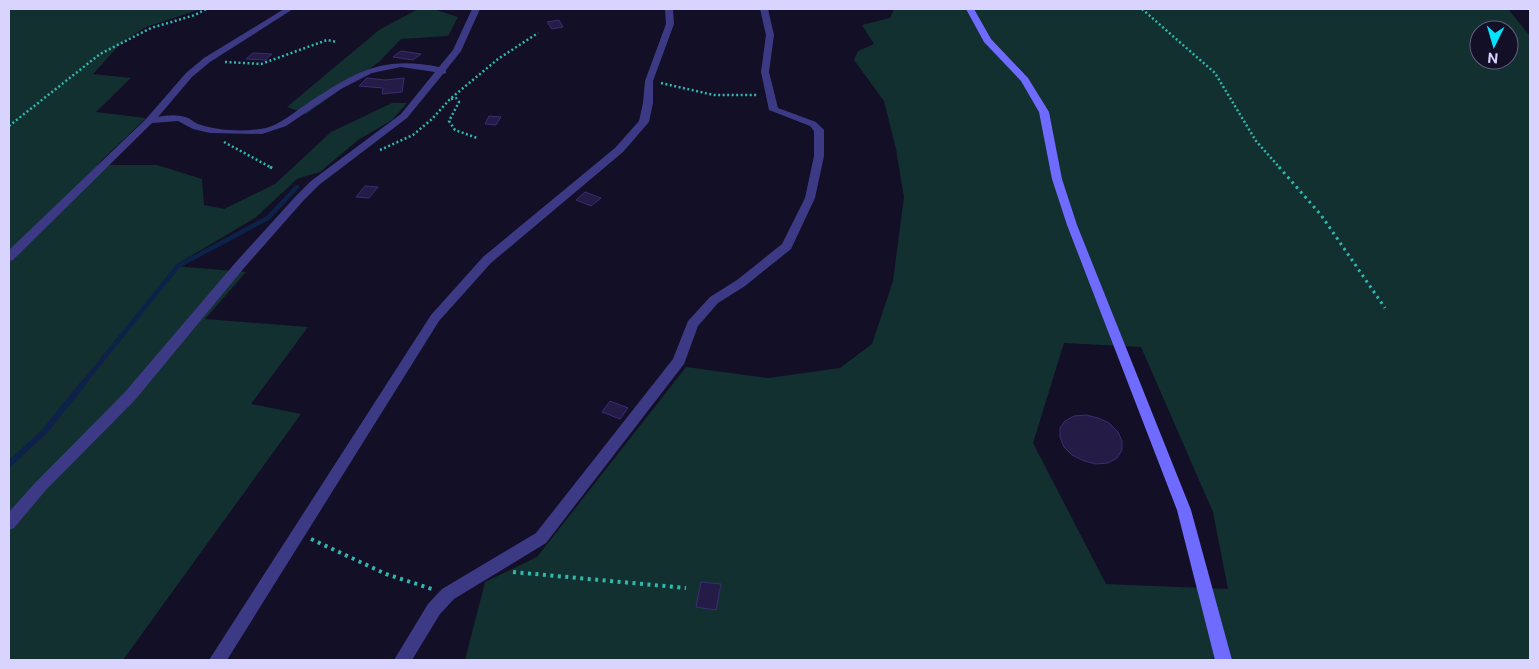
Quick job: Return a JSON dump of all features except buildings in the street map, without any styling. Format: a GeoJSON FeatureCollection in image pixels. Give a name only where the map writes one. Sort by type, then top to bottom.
{"type":"FeatureCollection","features":[{"type":"Feature","properties":{"kind":"street"},"geometry":{"type":"LineString","coordinates":[[9,257],[149,121],[189,75],[207,60],[289,9]]}},
{"type":"Feature","properties":{"kind":"street"},"geometry":{"type":"LineString","coordinates":[[9,523],[40,487],[130,396],[240,265],[299,199],[366,142],[404,116],[443,71],[457,51],[476,9]]}},
{"type":"Feature","properties":{"kind":"street"},"geometry":{"type":"LineString","coordinates":[[217,660],[435,318],[487,260],[619,150],[644,122],[648,103],[649,80],[670,24],[669,9]]}},
{"type":"Feature","properties":{"kind":"street"},"geometry":{"type":"LineString","coordinates":[[402,660],[434,609],[448,594],[540,538],[679,361],[692,324],[714,300],[741,283],[787,246],[810,198],[819,156],[819,130],[813,124],[774,110],[765,72],[770,35],[764,9]]}},
{"type":"Feature","properties":{"kind":"street"},"geometry":{"type":"LineString","coordinates":[[970,9],[987,40],[1025,80],[1044,112],[1057,179],[1072,225],[1184,510],[1224,660]]}},
{"type":"Feature","properties":{"kind":"street"},"geometry":{"type":"LineString","coordinates":[[149,121],[174,117],[185,120],[197,128],[249,133],[268,130],[284,124],[358,75],[376,68],[397,64],[421,65],[443,71]]}},
{"type":"Feature","properties":{"kind":"path"},"geometry":{"type":"LineString","coordinates":[[9,126],[100,54],[151,28],[194,15],[206,9]]}},
{"type":"Feature","properties":{"kind":"path"},"geometry":{"type":"LineString","coordinates":[[1142,9],[1215,73],[1256,141],[1321,215],[1385,308]]}},
{"type":"Feature","properties":{"kind":"path"},"geometry":{"type":"LineString","coordinates":[[376,152],[413,135],[432,119],[450,99],[498,58],[538,33]]}},
{"type":"Feature","properties":{"kind":"path"},"geometry":{"type":"LineString","coordinates":[[207,60],[260,64],[328,40],[337,42]]}},
{"type":"Feature","properties":{"kind":"path"},"geometry":{"type":"LineString","coordinates":[[649,80],[714,95],[771,95]]}},
{"type":"Feature","properties":{"kind":"path"},"geometry":{"type":"LineString","coordinates":[[450,99],[456,98],[459,102],[449,121],[455,130],[477,138]]}},
{"type":"Feature","properties":{"kind":"path"},"geometry":{"type":"LineString","coordinates":[[222,141],[272,168]]}},
{"type":"Feature","properties":{"kind":"path"},"geometry":{"type":"LineString","coordinates":[[297,533],[386,574],[448,594]]}},
{"type":"Feature","properties":{"kind":"path"},"geometry":{"type":"LineString","coordinates":[[488,570],[686,588]]}},
{"type":"Feature","properties":{"kind":"green space"},"geometry":{"type":"Polygon","coordinates":[[[9,9],[201,9],[146,27],[122,42],[93,74],[131,78],[96,112],[146,118],[97,165],[157,165],[202,179],[204,205],[224,209],[275,184],[331,132],[392,103],[407,103],[392,120],[358,140],[320,172],[297,179],[255,218],[174,266],[246,272],[205,319],[308,327],[251,404],[301,414],[123,660],[9,660],[9,9]]]}},
{"type":"Feature","properties":{"kind":"green space"},"geometry":{"type":"Polygon","coordinates":[[[418,9],[433,9],[458,17],[448,36],[401,39],[379,62],[306,114],[287,107],[379,30],[418,9]]]}},
{"type":"Feature","properties":{"kind":"green space"},"geometry":{"type":"Polygon","coordinates":[[[894,9],[1508,9],[1517,20],[1469,20],[1469,70],[1519,70],[1519,22],[1530,36],[1530,660],[465,660],[485,582],[537,557],[686,367],[768,378],[840,368],[872,344],[893,281],[904,197],[896,149],[884,101],[854,60],[858,51],[874,44],[862,25],[890,18],[894,9]],[[1064,343],[1033,443],[1106,584],[1228,589],[1213,512],[1141,347],[1064,343]]]}},
{"type":"Feature","properties":{"kind":"waterway"},"geometry":{"type":"LineString","coordinates":[[81,386],[178,266],[268,218],[297,187]]}},
{"type":"Feature","properties":{"kind":"waterway"},"geometry":{"type":"LineString","coordinates":[[9,464],[44,432],[82,385]]}}]}
